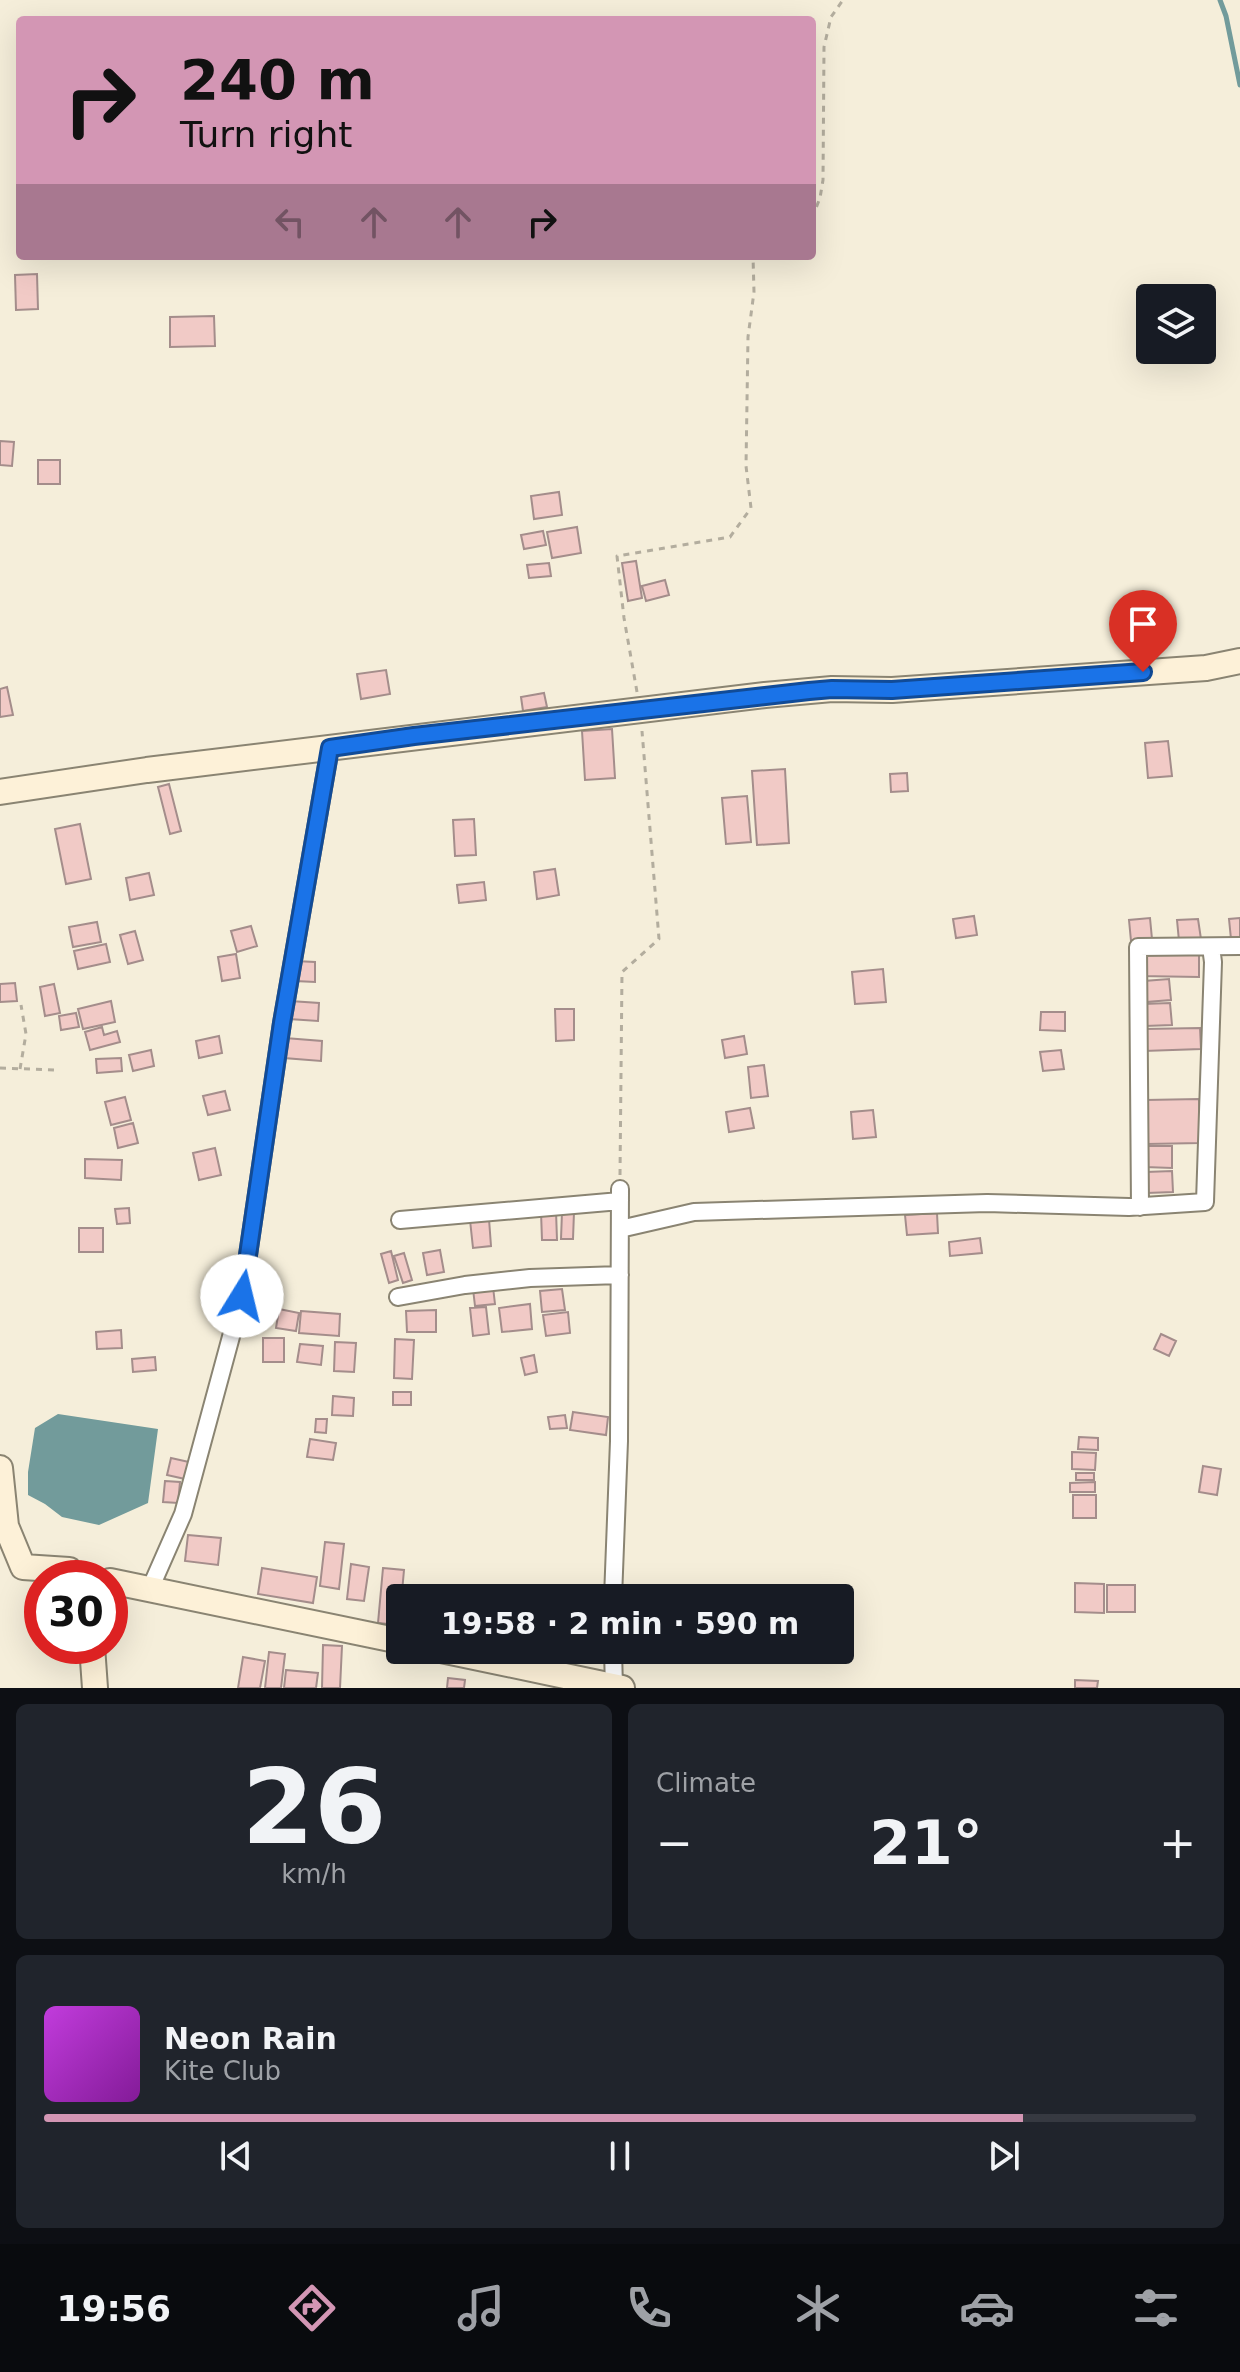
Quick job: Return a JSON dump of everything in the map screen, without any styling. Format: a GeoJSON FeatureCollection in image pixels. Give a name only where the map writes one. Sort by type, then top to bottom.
{"type":"FeatureCollection","features":[{"type":"Feature","properties":{"kind":"street"},"geometry":{"type":"LineString","coordinates":[[0,792],[147,770],[765,695],[832,689],[892,690],[1206,668],[1240,661]]}},
{"type":"Feature","properties":{"kind":"street"},"geometry":{"type":"LineString","coordinates":[[150,1589],[183,1514],[242,1296],[282,1023],[330,748]]}},
{"type":"Feature","properties":{"kind":"street"},"geometry":{"type":"LineString","coordinates":[[1140,1207],[1138,947],[1240,946]]}},
{"type":"Feature","properties":{"kind":"street"},"geometry":{"type":"LineString","coordinates":[[620,1229],[694,1212],[987,1203],[1140,1207],[1205,1202],[1211,947]]}},
{"type":"Feature","properties":{"kind":"street"},"geometry":{"type":"LineString","coordinates":[[400,1220],[620,1195],[619,1441],[614,1584]]}},
{"type":"Feature","properties":{"kind":"street"},"geometry":{"type":"LineString","coordinates":[[398,1297],[530,1278],[620,1275]]}},
{"type":"Feature","properties":{"kind":"street"},"geometry":{"type":"LineString","coordinates":[[0,1468],[12,1564]]}},
{"type":"Feature","properties":{"kind":"street"},"geometry":{"type":"LineString","coordinates":[[128,1585],[386,1638]]}},
{"type":"Feature","properties":{"kind":"street"},"geometry":{"type":"LineString","coordinates":[[93,1664],[95,1688]]}},
{"type":"Feature","properties":{"kind":"street"},"geometry":{"type":"LineString","coordinates":[[508,1664],[617,1687],[615,1664]]}},
{"type":"Feature","properties":{"kind":"path"},"geometry":{"type":"LineString","coordinates":[[816,208],[823,180],[824,47],[831,17],[843,0]]}},
{"type":"Feature","properties":{"kind":"path"},"geometry":{"type":"LineString","coordinates":[[20,1069],[26,1034],[21,1005]]}},
{"type":"Feature","properties":{"kind":"path"},"geometry":{"type":"LineString","coordinates":[[0,1068],[56,1070]]}},
{"type":"Feature","properties":{"kind":"water"},"geometry":{"type":"Polygon","coordinates":[[[58,1414],[158,1429],[148,1503],[99,1525],[62,1517],[28,1495],[35,1428],[58,1414]]]}},
{"type":"Feature","properties":{"kind":"building"},"geometry":{"type":"Polygon","coordinates":[[[37,274],[38,309],[16,310],[15,275],[37,274]]]}},
{"type":"Feature","properties":{"kind":"building"},"geometry":{"type":"Polygon","coordinates":[[[214,316],[215,346],[170,347],[170,317],[214,316]]]}},
{"type":"Feature","properties":{"kind":"building"},"geometry":{"type":"Polygon","coordinates":[[[0,441],[14,442],[12,466],[0,465],[0,441]]]}},
{"type":"Feature","properties":{"kind":"building"},"geometry":{"type":"Polygon","coordinates":[[[38,460],[60,460],[60,484],[38,484],[38,460]]]}},
{"type":"Feature","properties":{"kind":"building"},"geometry":{"type":"Polygon","coordinates":[[[559,492],[562,515],[534,519],[531,496],[559,492]]]}},
{"type":"Feature","properties":{"kind":"building"},"geometry":{"type":"Polygon","coordinates":[[[577,527],[581,553],[552,558],[547,532],[577,527]]]}},
{"type":"Feature","properties":{"kind":"building"},"geometry":{"type":"Polygon","coordinates":[[[543,531],[546,545],[524,549],[521,535],[543,531]]]}},
{"type":"Feature","properties":{"kind":"building"},"geometry":{"type":"Polygon","coordinates":[[[636,561],[642,598],[628,601],[622,563],[636,561]]]}},
{"type":"Feature","properties":{"kind":"building"},"geometry":{"type":"Polygon","coordinates":[[[549,563],[551,576],[529,578],[527,565],[549,563]]]}},
{"type":"Feature","properties":{"kind":"building"},"geometry":{"type":"Polygon","coordinates":[[[665,580],[669,595],[646,601],[642,586],[665,580]]]}},
{"type":"Feature","properties":{"kind":"building"},"geometry":{"type":"Polygon","coordinates":[[[386,670],[390,694],[361,699],[357,674],[386,670]]]}},
{"type":"Feature","properties":{"kind":"building"},"geometry":{"type":"Polygon","coordinates":[[[7,687],[13,715],[0,717],[0,689],[7,687]]]}},
{"type":"Feature","properties":{"kind":"building"},"geometry":{"type":"Polygon","coordinates":[[[544,693],[547,707],[523,711],[521,697],[544,693]]]}},
{"type":"Feature","properties":{"kind":"building"},"geometry":{"type":"Polygon","coordinates":[[[612,729],[615,778],[585,780],[582,731],[612,729]]]}},
{"type":"Feature","properties":{"kind":"building"},"geometry":{"type":"Polygon","coordinates":[[[1168,741],[1172,776],[1148,778],[1145,743],[1168,741]]]}},
{"type":"Feature","properties":{"kind":"building"},"geometry":{"type":"Polygon","coordinates":[[[785,769],[789,843],[757,845],[752,771],[785,769]]]}},
{"type":"Feature","properties":{"kind":"building"},"geometry":{"type":"Polygon","coordinates":[[[907,773],[908,791],[891,792],[890,774],[907,773]]]}},
{"type":"Feature","properties":{"kind":"building"},"geometry":{"type":"Polygon","coordinates":[[[169,784],[181,831],[170,834],[158,787],[169,784]]]}},
{"type":"Feature","properties":{"kind":"building"},"geometry":{"type":"Polygon","coordinates":[[[747,796],[751,842],[726,844],[722,798],[747,796]]]}},
{"type":"Feature","properties":{"kind":"building"},"geometry":{"type":"Polygon","coordinates":[[[474,819],[476,855],[455,856],[453,820],[474,819]]]}},
{"type":"Feature","properties":{"kind":"building"},"geometry":{"type":"Polygon","coordinates":[[[80,824],[91,879],[66,884],[55,829],[80,824]]]}},
{"type":"Feature","properties":{"kind":"building"},"geometry":{"type":"Polygon","coordinates":[[[555,869],[559,895],[537,899],[534,872],[555,869]]]}},
{"type":"Feature","properties":{"kind":"building"},"geometry":{"type":"Polygon","coordinates":[[[149,873],[154,895],[130,900],[126,878],[149,873]]]}},
{"type":"Feature","properties":{"kind":"building"},"geometry":{"type":"Polygon","coordinates":[[[484,882],[486,900],[459,903],[457,885],[484,882]]]}},
{"type":"Feature","properties":{"kind":"building"},"geometry":{"type":"Polygon","coordinates":[[[974,916],[977,935],[956,938],[953,919],[974,916]]]}},
{"type":"Feature","properties":{"kind":"building"},"geometry":{"type":"Polygon","coordinates":[[[1150,918],[1152,939],[1131,941],[1129,920],[1150,918]]]}},
{"type":"Feature","properties":{"kind":"building"},"geometry":{"type":"Polygon","coordinates":[[[1240,918],[1240,939],[1231,939],[1229,919],[1240,918]]]}},
{"type":"Feature","properties":{"kind":"building"},"geometry":{"type":"Polygon","coordinates":[[[1198,919],[1201,939],[1179,941],[1177,920],[1198,919]]]}},
{"type":"Feature","properties":{"kind":"building"},"geometry":{"type":"Polygon","coordinates":[[[97,922],[101,942],[73,947],[69,927],[97,922]]]}},
{"type":"Feature","properties":{"kind":"building"},"geometry":{"type":"Polygon","coordinates":[[[251,926],[257,946],[237,952],[231,931],[251,926]]]}},
{"type":"Feature","properties":{"kind":"building"},"geometry":{"type":"Polygon","coordinates":[[[135,931],[143,960],[128,964],[120,935],[135,931]]]}},
{"type":"Feature","properties":{"kind":"building"},"geometry":{"type":"Polygon","coordinates":[[[106,944],[110,962],[78,969],[74,951],[106,944]]]}},
{"type":"Feature","properties":{"kind":"building"},"geometry":{"type":"Polygon","coordinates":[[[236,954],[240,978],[222,981],[218,957],[236,954]]]}},
{"type":"Feature","properties":{"kind":"building"},"geometry":{"type":"Polygon","coordinates":[[[1140,954],[1199,954],[1199,977],[1140,976],[1140,954]]]}},
{"type":"Feature","properties":{"kind":"building"},"geometry":{"type":"Polygon","coordinates":[[[295,961],[315,962],[315,982],[295,981],[295,961]]]}},
{"type":"Feature","properties":{"kind":"building"},"geometry":{"type":"Polygon","coordinates":[[[883,969],[886,1002],[855,1004],[852,972],[883,969]]]}},
{"type":"Feature","properties":{"kind":"building"},"geometry":{"type":"Polygon","coordinates":[[[1169,979],[1171,1000],[1146,1002],[1144,981],[1169,979]]]}},
{"type":"Feature","properties":{"kind":"building"},"geometry":{"type":"Polygon","coordinates":[[[15,983],[17,1001],[0,1002],[0,984],[15,983]]]}},
{"type":"Feature","properties":{"kind":"building"},"geometry":{"type":"Polygon","coordinates":[[[54,984],[60,1013],[45,1016],[40,987],[54,984]]]}},
{"type":"Feature","properties":{"kind":"building"},"geometry":{"type":"Polygon","coordinates":[[[111,1001],[115,1022],[83,1029],[78,1009],[111,1001]]]}},
{"type":"Feature","properties":{"kind":"building"},"geometry":{"type":"Polygon","coordinates":[[[290,1001],[319,1003],[318,1021],[289,1019],[290,1001]]]}},
{"type":"Feature","properties":{"kind":"building"},"geometry":{"type":"Polygon","coordinates":[[[1170,1003],[1172,1025],[1145,1026],[1143,1004],[1170,1003]]]}},
{"type":"Feature","properties":{"kind":"building"},"geometry":{"type":"Polygon","coordinates":[[[555,1009],[574,1009],[574,1040],[556,1041],[555,1009]]]}},
{"type":"Feature","properties":{"kind":"building"},"geometry":{"type":"Polygon","coordinates":[[[1041,1012],[1065,1012],[1065,1031],[1040,1030],[1041,1012]]]}},
{"type":"Feature","properties":{"kind":"building"},"geometry":{"type":"Polygon","coordinates":[[[76,1013],[79,1027],[61,1030],[59,1016],[76,1013]]]}},
{"type":"Feature","properties":{"kind":"building"},"geometry":{"type":"Polygon","coordinates":[[[102,1027],[104,1035],[117,1031],[120,1042],[90,1050],[85,1032],[102,1027]]]}},
{"type":"Feature","properties":{"kind":"building"},"geometry":{"type":"Polygon","coordinates":[[[1200,1028],[1201,1049],[1144,1051],[1144,1029],[1200,1028]]]}},
{"type":"Feature","properties":{"kind":"building"},"geometry":{"type":"Polygon","coordinates":[[[219,1036],[222,1053],[199,1058],[196,1041],[219,1036]]]}},
{"type":"Feature","properties":{"kind":"building"},"geometry":{"type":"Polygon","coordinates":[[[744,1036],[747,1054],[725,1058],[722,1040],[744,1036]]]}},
{"type":"Feature","properties":{"kind":"building"},"geometry":{"type":"Polygon","coordinates":[[[285,1038],[322,1041],[321,1061],[284,1058],[285,1038]]]}},
{"type":"Feature","properties":{"kind":"building"},"geometry":{"type":"Polygon","coordinates":[[[151,1050],[154,1066],[133,1071],[129,1055],[151,1050]]]}},
{"type":"Feature","properties":{"kind":"building"},"geometry":{"type":"Polygon","coordinates":[[[1061,1050],[1064,1069],[1043,1071],[1040,1052],[1061,1050]]]}},
{"type":"Feature","properties":{"kind":"building"},"geometry":{"type":"Polygon","coordinates":[[[121,1058],[122,1071],[97,1073],[96,1059],[121,1058]]]}},
{"type":"Feature","properties":{"kind":"building"},"geometry":{"type":"Polygon","coordinates":[[[764,1065],[768,1096],[751,1098],[748,1067],[764,1065]]]}},
{"type":"Feature","properties":{"kind":"building"},"geometry":{"type":"Polygon","coordinates":[[[225,1091],[230,1110],[208,1115],[203,1096],[225,1091]]]}},
{"type":"Feature","properties":{"kind":"building"},"geometry":{"type":"Polygon","coordinates":[[[125,1097],[131,1120],[111,1125],[105,1102],[125,1097]]]}},
{"type":"Feature","properties":{"kind":"building"},"geometry":{"type":"Polygon","coordinates":[[[1199,1099],[1200,1143],[1147,1144],[1146,1100],[1199,1099]]]}},
{"type":"Feature","properties":{"kind":"building"},"geometry":{"type":"Polygon","coordinates":[[[750,1108],[754,1128],[729,1132],[726,1112],[750,1108]]]}},
{"type":"Feature","properties":{"kind":"building"},"geometry":{"type":"Polygon","coordinates":[[[873,1110],[876,1137],[853,1139],[851,1112],[873,1110]]]}},
{"type":"Feature","properties":{"kind":"building"},"geometry":{"type":"Polygon","coordinates":[[[133,1123],[138,1143],[118,1148],[114,1128],[133,1123]]]}},
{"type":"Feature","properties":{"kind":"building"},"geometry":{"type":"Polygon","coordinates":[[[1145,1146],[1172,1146],[1172,1168],[1145,1167],[1145,1146]]]}},
{"type":"Feature","properties":{"kind":"building"},"geometry":{"type":"Polygon","coordinates":[[[215,1148],[221,1175],[199,1180],[193,1153],[215,1148]]]}},
{"type":"Feature","properties":{"kind":"building"},"geometry":{"type":"Polygon","coordinates":[[[85,1159],[122,1160],[121,1180],[85,1178],[85,1159]]]}},
{"type":"Feature","properties":{"kind":"building"},"geometry":{"type":"Polygon","coordinates":[[[1172,1171],[1173,1192],[1147,1193],[1146,1172],[1172,1171]]]}},
{"type":"Feature","properties":{"kind":"building"},"geometry":{"type":"Polygon","coordinates":[[[129,1208],[130,1223],[117,1224],[115,1209],[129,1208]]]}},
{"type":"Feature","properties":{"kind":"building"},"geometry":{"type":"Polygon","coordinates":[[[556,1211],[557,1240],[542,1240],[541,1212],[556,1211]]]}},
{"type":"Feature","properties":{"kind":"building"},"geometry":{"type":"Polygon","coordinates":[[[562,1212],[574,1212],[573,1239],[561,1239],[562,1212]]]}},
{"type":"Feature","properties":{"kind":"building"},"geometry":{"type":"Polygon","coordinates":[[[937,1213],[938,1233],[907,1235],[905,1215],[937,1213]]]}},
{"type":"Feature","properties":{"kind":"building"},"geometry":{"type":"Polygon","coordinates":[[[489,1219],[491,1246],[473,1248],[470,1220],[489,1219]]]}},
{"type":"Feature","properties":{"kind":"building"},"geometry":{"type":"Polygon","coordinates":[[[79,1228],[103,1228],[103,1252],[79,1252],[79,1228]]]}},
{"type":"Feature","properties":{"kind":"building"},"geometry":{"type":"Polygon","coordinates":[[[980,1238],[982,1253],[950,1256],[949,1242],[980,1238]]]}},
{"type":"Feature","properties":{"kind":"building"},"geometry":{"type":"Polygon","coordinates":[[[440,1250],[444,1272],[427,1275],[423,1253],[440,1250]]]}},
{"type":"Feature","properties":{"kind":"building"},"geometry":{"type":"Polygon","coordinates":[[[391,1251],[398,1280],[389,1283],[381,1254],[391,1251]]]}},
{"type":"Feature","properties":{"kind":"building"},"geometry":{"type":"Polygon","coordinates":[[[404,1253],[412,1280],[403,1283],[394,1256],[404,1253]]]}},
{"type":"Feature","properties":{"kind":"building"},"geometry":{"type":"Polygon","coordinates":[[[258,1286],[260,1308],[249,1309],[247,1287],[258,1286]]]}},
{"type":"Feature","properties":{"kind":"building"},"geometry":{"type":"Polygon","coordinates":[[[493,1287],[495,1304],[475,1306],[473,1289],[493,1287]]]}},
{"type":"Feature","properties":{"kind":"building"},"geometry":{"type":"Polygon","coordinates":[[[562,1289],[565,1310],[542,1312],[540,1291],[562,1289]]]}},
{"type":"Feature","properties":{"kind":"building"},"geometry":{"type":"Polygon","coordinates":[[[530,1304],[532,1329],[502,1332],[499,1308],[530,1304]]]}},
{"type":"Feature","properties":{"kind":"building"},"geometry":{"type":"Polygon","coordinates":[[[486,1307],[489,1334],[473,1336],[470,1308],[486,1307]]]}},
{"type":"Feature","properties":{"kind":"building"},"geometry":{"type":"Polygon","coordinates":[[[279,1309],[299,1313],[296,1331],[276,1328],[279,1309]]]}},
{"type":"Feature","properties":{"kind":"building"},"geometry":{"type":"Polygon","coordinates":[[[436,1310],[436,1332],[407,1332],[406,1311],[436,1310]]]}},
{"type":"Feature","properties":{"kind":"building"},"geometry":{"type":"Polygon","coordinates":[[[301,1311],[340,1314],[339,1336],[299,1333],[301,1311]]]}},
{"type":"Feature","properties":{"kind":"building"},"geometry":{"type":"Polygon","coordinates":[[[568,1312],[570,1333],[546,1336],[543,1315],[568,1312]]]}},
{"type":"Feature","properties":{"kind":"building"},"geometry":{"type":"Polygon","coordinates":[[[121,1330],[122,1348],[97,1349],[96,1332],[121,1330]]]}},
{"type":"Feature","properties":{"kind":"building"},"geometry":{"type":"Polygon","coordinates":[[[1161,1334],[1176,1341],[1169,1356],[1154,1349],[1161,1334]]]}},
{"type":"Feature","properties":{"kind":"building"},"geometry":{"type":"Polygon","coordinates":[[[263,1338],[284,1338],[284,1362],[263,1362],[263,1338]]]}},
{"type":"Feature","properties":{"kind":"building"},"geometry":{"type":"Polygon","coordinates":[[[395,1339],[414,1340],[412,1379],[394,1378],[395,1339]]]}},
{"type":"Feature","properties":{"kind":"building"},"geometry":{"type":"Polygon","coordinates":[[[335,1342],[356,1343],[354,1372],[334,1371],[335,1342]]]}},
{"type":"Feature","properties":{"kind":"building"},"geometry":{"type":"Polygon","coordinates":[[[300,1344],[323,1346],[321,1365],[297,1362],[300,1344]]]}},
{"type":"Feature","properties":{"kind":"building"},"geometry":{"type":"Polygon","coordinates":[[[534,1355],[537,1372],[525,1375],[521,1358],[534,1355]]]}},
{"type":"Feature","properties":{"kind":"building"},"geometry":{"type":"Polygon","coordinates":[[[155,1357],[156,1370],[133,1372],[132,1359],[155,1357]]]}},
{"type":"Feature","properties":{"kind":"building"},"geometry":{"type":"Polygon","coordinates":[[[393,1392],[411,1392],[411,1405],[393,1405],[393,1392]]]}},
{"type":"Feature","properties":{"kind":"building"},"geometry":{"type":"Polygon","coordinates":[[[333,1396],[354,1398],[353,1416],[332,1415],[333,1396]]]}},
{"type":"Feature","properties":{"kind":"building"},"geometry":{"type":"Polygon","coordinates":[[[573,1412],[608,1417],[606,1435],[570,1430],[573,1412]]]}},
{"type":"Feature","properties":{"kind":"building"},"geometry":{"type":"Polygon","coordinates":[[[565,1415],[567,1428],[550,1429],[548,1417],[565,1415]]]}},
{"type":"Feature","properties":{"kind":"building"},"geometry":{"type":"Polygon","coordinates":[[[316,1419],[327,1419],[326,1433],[315,1432],[316,1419]]]}},
{"type":"Feature","properties":{"kind":"building"},"geometry":{"type":"Polygon","coordinates":[[[1079,1437],[1098,1438],[1098,1450],[1078,1449],[1079,1437]]]}},
{"type":"Feature","properties":{"kind":"building"},"geometry":{"type":"Polygon","coordinates":[[[310,1439],[336,1443],[333,1460],[307,1457],[310,1439]]]}},
{"type":"Feature","properties":{"kind":"building"},"geometry":{"type":"Polygon","coordinates":[[[1072,1452],[1096,1453],[1095,1470],[1072,1469],[1072,1452]]]}},
{"type":"Feature","properties":{"kind":"building"},"geometry":{"type":"Polygon","coordinates":[[[171,1458],[189,1462],[185,1479],[167,1475],[171,1458]]]}},
{"type":"Feature","properties":{"kind":"building"},"geometry":{"type":"Polygon","coordinates":[[[1203,1466],[1221,1469],[1217,1495],[1199,1492],[1203,1466]]]}},
{"type":"Feature","properties":{"kind":"building"},"geometry":{"type":"Polygon","coordinates":[[[1076,1473],[1094,1473],[1094,1480],[1076,1480],[1076,1473]]]}},
{"type":"Feature","properties":{"kind":"building"},"geometry":{"type":"Polygon","coordinates":[[[165,1481],[180,1482],[178,1503],[163,1502],[165,1481]]]}},
{"type":"Feature","properties":{"kind":"building"},"geometry":{"type":"Polygon","coordinates":[[[1095,1482],[1095,1492],[1070,1492],[1070,1483],[1095,1482]]]}},
{"type":"Feature","properties":{"kind":"building"},"geometry":{"type":"Polygon","coordinates":[[[1073,1495],[1096,1495],[1096,1518],[1073,1518],[1073,1495]]]}},
{"type":"Feature","properties":{"kind":"building"},"geometry":{"type":"Polygon","coordinates":[[[188,1535],[221,1538],[218,1565],[185,1561],[188,1535]]]}},
{"type":"Feature","properties":{"kind":"building"},"geometry":{"type":"Polygon","coordinates":[[[325,1542],[344,1544],[339,1589],[320,1586],[325,1542]]]}},
{"type":"Feature","properties":{"kind":"building"},"geometry":{"type":"Polygon","coordinates":[[[351,1564],[369,1567],[364,1601],[347,1599],[351,1564]]]}},
{"type":"Feature","properties":{"kind":"building"},"geometry":{"type":"Polygon","coordinates":[[[262,1568],[317,1577],[313,1603],[258,1594],[262,1568]]]}},
{"type":"Feature","properties":{"kind":"building"},"geometry":{"type":"Polygon","coordinates":[[[383,1568],[404,1570],[403,1584],[386,1584],[386,1624],[378,1623],[383,1568]]]}},
{"type":"Feature","properties":{"kind":"building"},"geometry":{"type":"Polygon","coordinates":[[[1075,1583],[1104,1584],[1104,1613],[1075,1612],[1075,1583]]]}},
{"type":"Feature","properties":{"kind":"building"},"geometry":{"type":"Polygon","coordinates":[[[1107,1585],[1135,1585],[1135,1612],[1107,1612],[1107,1585]]]}},
{"type":"Feature","properties":{"kind":"building"},"geometry":{"type":"Polygon","coordinates":[[[323,1645],[342,1646],[340,1688],[322,1688],[323,1645]]]}},
{"type":"Feature","properties":{"kind":"building"},"geometry":{"type":"Polygon","coordinates":[[[269,1652],[285,1654],[281,1688],[265,1688],[269,1652]]]}},
{"type":"Feature","properties":{"kind":"building"},"geometry":{"type":"Polygon","coordinates":[[[243,1657],[265,1661],[260,1688],[238,1688],[243,1657]]]}},
{"type":"Feature","properties":{"kind":"building"},"geometry":{"type":"Polygon","coordinates":[[[286,1670],[318,1673],[316,1688],[284,1688],[286,1670]]]}},
{"type":"Feature","properties":{"kind":"building"},"geometry":{"type":"Polygon","coordinates":[[[448,1678],[465,1680],[464,1688],[447,1688],[448,1678]]]}},
{"type":"Feature","properties":{"kind":"building"},"geometry":{"type":"Polygon","coordinates":[[[1075,1680],[1098,1681],[1097,1688],[1075,1688],[1075,1680]]]}},
{"type":"Feature","properties":{"kind":"waterway"},"geometry":{"type":"LineString","coordinates":[[1220,0],[1240,85]]}},
{"type":"Feature","properties":{"kind":"route"},"geometry":{"type":"LineString","coordinates":[[242,1296],[282,1023],[330,748],[765,695],[832,689],[892,690],[1143,672]]}}]}
